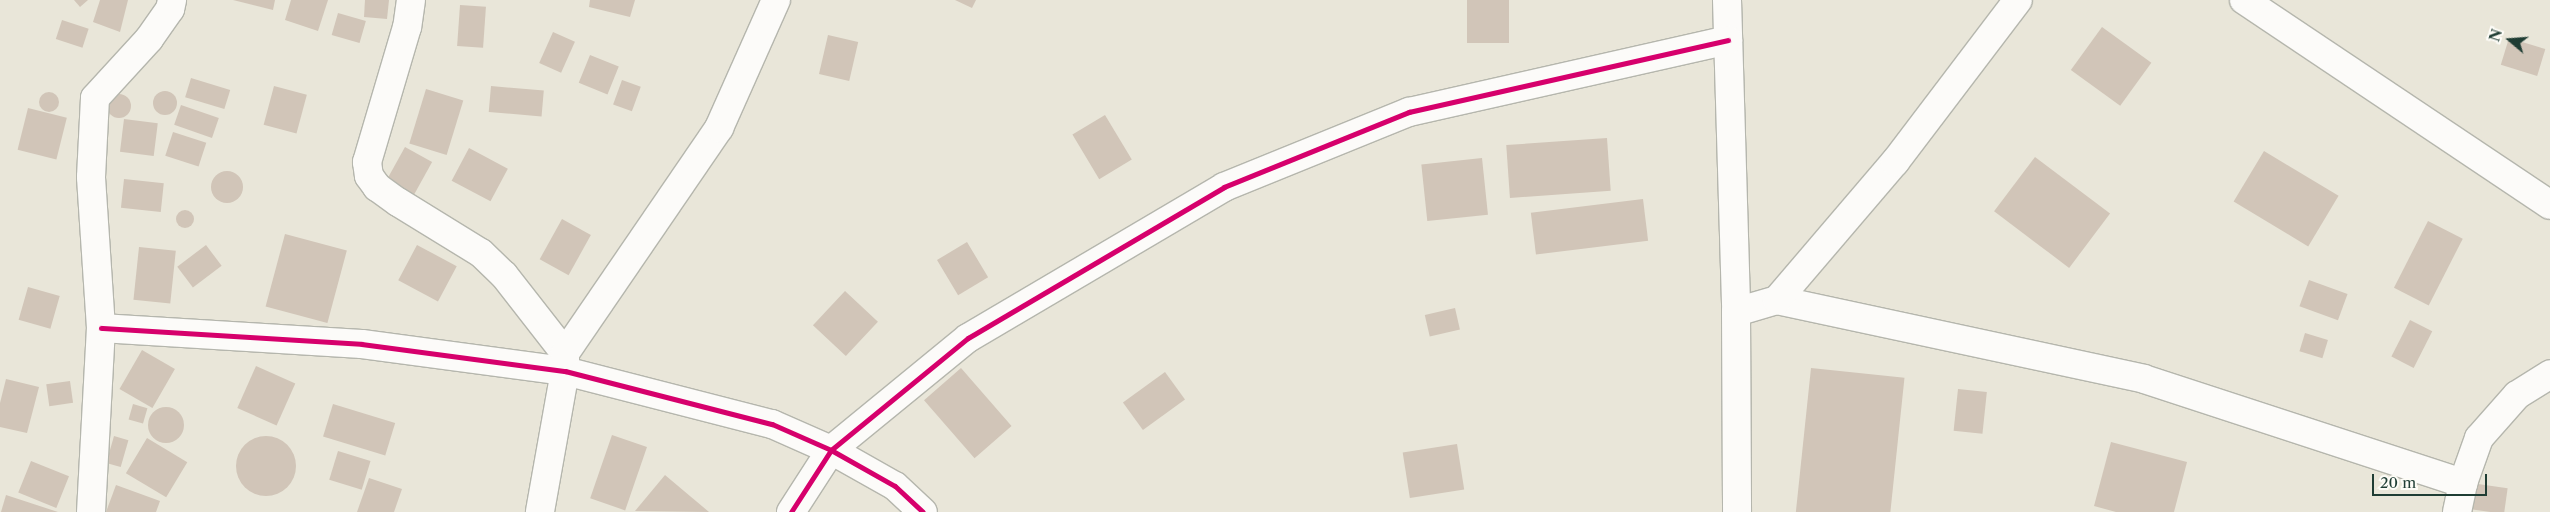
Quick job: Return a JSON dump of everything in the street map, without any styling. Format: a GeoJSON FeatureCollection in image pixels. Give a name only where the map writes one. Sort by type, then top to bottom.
{"type":"FeatureCollection","features":[{"type":"Feature","properties":{"kind":"street"},"geometry":{"type":"LineString","coordinates":[[90,512],[101,328],[91,178],[95,98],[149,39],[170,9],[172,0]]}},
{"type":"Feature","properties":{"kind":"street"},"geometry":{"type":"LineString","coordinates":[[411,0],[407,26],[367,162],[369,176],[377,187],[398,202],[481,252],[504,275],[565,362]]}},
{"type":"Feature","properties":{"kind":"street"},"geometry":{"type":"LineString","coordinates":[[540,512],[565,362],[719,128],[776,0]]}},
{"type":"Feature","properties":{"kind":"street"},"geometry":{"type":"LineString","coordinates":[[1727,0],[1736,312],[1737,512]]}},
{"type":"Feature","properties":{"kind":"street"},"geometry":{"type":"LineString","coordinates":[[1777,300],[1894,162],[2018,0]]}},
{"type":"Feature","properties":{"kind":"street"},"geometry":{"type":"LineString","coordinates":[[2244,0],[2550,205]]}},
{"type":"Feature","properties":{"kind":"street"},"geometry":{"type":"LineString","coordinates":[[791,512],[831,450],[968,338],[1224,186],[1409,112],[1728,40]]}},
{"type":"Feature","properties":{"kind":"street"},"geometry":{"type":"LineString","coordinates":[[1736,312],[1777,300],[2144,379],[2463,483]]}},
{"type":"Feature","properties":{"kind":"street"},"geometry":{"type":"LineString","coordinates":[[101,328],[362,344],[565,362],[772,424],[831,450],[895,486],[923,512]]}},
{"type":"Feature","properties":{"kind":"street"},"geometry":{"type":"LineString","coordinates":[[2457,512],[2463,483],[2480,438],[2517,395],[2550,374]]}},
{"type":"Feature","properties":{"kind":"building"},"geometry":{"type":"Polygon","coordinates":[[[74,0],[88,0],[80,7],[74,0]]]}},
{"type":"Feature","properties":{"kind":"building"},"geometry":{"type":"Polygon","coordinates":[[[100,0],[128,0],[120,32],[93,22],[100,0]]]}},
{"type":"Feature","properties":{"kind":"building"},"geometry":{"type":"Polygon","coordinates":[[[233,0],[275,0],[273,10],[233,0]]]}},
{"type":"Feature","properties":{"kind":"building"},"geometry":{"type":"Polygon","coordinates":[[[291,0],[328,0],[318,31],[285,20],[291,0]]]}},
{"type":"Feature","properties":{"kind":"building"},"geometry":{"type":"Polygon","coordinates":[[[365,0],[389,0],[387,19],[364,17],[365,0]]]}},
{"type":"Feature","properties":{"kind":"building"},"geometry":{"type":"Polygon","coordinates":[[[590,0],[635,0],[630,17],[589,7],[590,0]]]}},
{"type":"Feature","properties":{"kind":"building"},"geometry":{"type":"Polygon","coordinates":[[[955,0],[976,0],[972,8],[955,0]]]}},
{"type":"Feature","properties":{"kind":"building"},"geometry":{"type":"Polygon","coordinates":[[[1467,0],[1509,0],[1509,43],[1467,43],[1467,0]]]}},
{"type":"Feature","properties":{"kind":"building"},"geometry":{"type":"Polygon","coordinates":[[[460,5],[486,7],[483,48],[457,46],[460,5]]]}},
{"type":"Feature","properties":{"kind":"building"},"geometry":{"type":"Polygon","coordinates":[[[338,13],[366,21],[360,43],[332,35],[338,13]]]}},
{"type":"Feature","properties":{"kind":"building"},"geometry":{"type":"Polygon","coordinates":[[[62,20],[89,29],[82,48],[56,39],[62,20]]]}},
{"type":"Feature","properties":{"kind":"building"},"geometry":{"type":"Polygon","coordinates":[[[2102,27],[2151,63],[2120,106],[2071,70],[2102,27]]]}},
{"type":"Feature","properties":{"kind":"building"},"geometry":{"type":"Polygon","coordinates":[[[553,32],[575,42],[561,73],[539,63],[553,32]]]}},
{"type":"Feature","properties":{"kind":"building"},"geometry":{"type":"Polygon","coordinates":[[[828,35],[858,42],[849,81],[819,74],[828,35]]]}},
{"type":"Feature","properties":{"kind":"building"},"geometry":{"type":"Polygon","coordinates":[[[2509,38],[2545,49],[2537,76],[2501,65],[2509,38]]]}},
{"type":"Feature","properties":{"kind":"building"},"geometry":{"type":"Polygon","coordinates":[[[590,55],[619,67],[608,94],[579,83],[590,55]]]}},
{"type":"Feature","properties":{"kind":"building"},"geometry":{"type":"Polygon","coordinates":[[[191,78],[230,90],[224,109],[185,97],[191,78]]]}},
{"type":"Feature","properties":{"kind":"building"},"geometry":{"type":"Polygon","coordinates":[[[622,80],[641,87],[632,111],[613,104],[622,80]]]}},
{"type":"Feature","properties":{"kind":"building"},"geometry":{"type":"Polygon","coordinates":[[[274,86],[307,95],[296,133],[264,125],[274,86]]]}},
{"type":"Feature","properties":{"kind":"building"},"geometry":{"type":"Polygon","coordinates":[[[491,86],[544,91],[542,117],[489,112],[491,86]]]}},
{"type":"Feature","properties":{"kind":"building"},"geometry":{"type":"Polygon","coordinates":[[[426,89],[463,100],[447,155],[409,144],[426,89]]]}},
{"type":"Feature","properties":{"kind":"building"},"geometry":{"type":"Polygon","coordinates":[[[165,91],[173,95],[177,103],[173,111],[165,115],[157,111],[153,103],[157,95],[165,91]]]}},
{"type":"Feature","properties":{"kind":"building"},"geometry":{"type":"Polygon","coordinates":[[[49,92],[56,95],[59,102],[56,109],[49,112],[42,109],[39,102],[42,95],[49,92]]]}},
{"type":"Feature","properties":{"kind":"building"},"geometry":{"type":"Polygon","coordinates":[[[119,94],[124,95],[130,101],[130,111],[124,117],[119,118],[114,117],[108,111],[107,106],[108,101],[114,95],[119,94]]]}},
{"type":"Feature","properties":{"kind":"building"},"geometry":{"type":"Polygon","coordinates":[[[181,105],[219,118],[212,138],[174,125],[181,105]]]}},
{"type":"Feature","properties":{"kind":"building"},"geometry":{"type":"Polygon","coordinates":[[[28,108],[67,118],[56,159],[18,150],[28,108]]]}},
{"type":"Feature","properties":{"kind":"building"},"geometry":{"type":"Polygon","coordinates":[[[1105,115],[1132,160],[1099,179],[1072,135],[1105,115]]]}},
{"type":"Feature","properties":{"kind":"building"},"geometry":{"type":"Polygon","coordinates":[[[124,119],[158,123],[154,156],[120,152],[124,119]]]}},
{"type":"Feature","properties":{"kind":"building"},"geometry":{"type":"Polygon","coordinates":[[[173,132],[206,143],[199,167],[165,156],[173,132]]]}},
{"type":"Feature","properties":{"kind":"building"},"geometry":{"type":"Polygon","coordinates":[[[1607,138],[1611,191],[1510,198],[1506,145],[1607,138]]]}},
{"type":"Feature","properties":{"kind":"building"},"geometry":{"type":"Polygon","coordinates":[[[405,147],[432,162],[412,199],[385,184],[405,147]]]}},
{"type":"Feature","properties":{"kind":"building"},"geometry":{"type":"Polygon","coordinates":[[[469,148],[508,169],[490,201],[452,181],[469,148]]]}},
{"type":"Feature","properties":{"kind":"building"},"geometry":{"type":"Polygon","coordinates":[[[2264,151],[2339,196],[2308,246],[2234,202],[2264,151]]]}},
{"type":"Feature","properties":{"kind":"building"},"geometry":{"type":"Polygon","coordinates":[[[2035,157],[2110,214],[2069,268],[1994,211],[2035,157]]]}},
{"type":"Feature","properties":{"kind":"building"},"geometry":{"type":"Polygon","coordinates":[[[1482,158],[1488,215],[1427,221],[1421,164],[1482,158]]]}},
{"type":"Feature","properties":{"kind":"building"},"geometry":{"type":"Polygon","coordinates":[[[227,171],[233,172],[238,176],[242,181],[242,193],[238,198],[233,202],[227,203],[221,202],[216,198],[212,193],[211,187],[212,181],[216,176],[221,172],[227,171]]]}},
{"type":"Feature","properties":{"kind":"building"},"geometry":{"type":"Polygon","coordinates":[[[124,179],[164,183],[161,212],[121,208],[124,179]]]}},
{"type":"Feature","properties":{"kind":"building"},"geometry":{"type":"Polygon","coordinates":[[[1643,199],[1648,241],[1536,254],[1531,213],[1643,199]]]}},
{"type":"Feature","properties":{"kind":"building"},"geometry":{"type":"Polygon","coordinates":[[[185,210],[191,213],[194,219],[191,225],[185,228],[179,225],[176,219],[179,213],[185,210]]]}},
{"type":"Feature","properties":{"kind":"building"},"geometry":{"type":"Polygon","coordinates":[[[562,219],[591,235],[569,275],[540,259],[562,219]]]}},
{"type":"Feature","properties":{"kind":"building"},"geometry":{"type":"Polygon","coordinates":[[[2428,221],[2463,239],[2429,306],[2394,288],[2428,221]]]}},
{"type":"Feature","properties":{"kind":"building"},"geometry":{"type":"Polygon","coordinates":[[[285,234],[347,251],[327,323],[266,306],[285,234]]]}},
{"type":"Feature","properties":{"kind":"building"},"geometry":{"type":"Polygon","coordinates":[[[967,242],[988,277],[958,295],[937,260],[967,242]]]}},
{"type":"Feature","properties":{"kind":"building"},"geometry":{"type":"Polygon","coordinates":[[[206,245],[222,266],[193,287],[177,267],[206,245]]]}},
{"type":"Feature","properties":{"kind":"building"},"geometry":{"type":"Polygon","coordinates":[[[417,245],[457,266],[438,301],[398,280],[417,245]]]}},
{"type":"Feature","properties":{"kind":"building"},"geometry":{"type":"Polygon","coordinates":[[[139,247],[176,251],[170,304],[133,300],[139,247]]]}},
{"type":"Feature","properties":{"kind":"building"},"geometry":{"type":"Polygon","coordinates":[[[2309,280],[2348,294],[2338,320],[2299,306],[2309,280]]]}},
{"type":"Feature","properties":{"kind":"building"},"geometry":{"type":"Polygon","coordinates":[[[28,287],[60,296],[50,329],[19,320],[28,287]]]}},
{"type":"Feature","properties":{"kind":"building"},"geometry":{"type":"Polygon","coordinates":[[[845,291],[878,322],[846,356],[813,325],[845,291]]]}},
{"type":"Feature","properties":{"kind":"building"},"geometry":{"type":"Polygon","coordinates":[[[1455,308],[1460,329],[1430,336],[1425,315],[1455,308]]]}},
{"type":"Feature","properties":{"kind":"building"},"geometry":{"type":"Polygon","coordinates":[[[2410,320],[2432,331],[2414,368],[2391,357],[2410,320]]]}},
{"type":"Feature","properties":{"kind":"building"},"geometry":{"type":"Polygon","coordinates":[[[2305,333],[2328,340],[2322,358],[2299,351],[2305,333]]]}},
{"type":"Feature","properties":{"kind":"building"},"geometry":{"type":"Polygon","coordinates":[[[142,350],[175,369],[152,408],[120,389],[142,350]]]}},
{"type":"Feature","properties":{"kind":"building"},"geometry":{"type":"Polygon","coordinates":[[[256,366],[295,383],[277,426],[237,408],[256,366]]]}},
{"type":"Feature","properties":{"kind":"building"},"geometry":{"type":"Polygon","coordinates":[[[961,368],[1012,426],[975,458],[924,400],[961,368]]]}},
{"type":"Feature","properties":{"kind":"building"},"geometry":{"type":"Polygon","coordinates":[[[1811,368],[1904,378],[1890,512],[1796,512],[1811,368]]]}},
{"type":"Feature","properties":{"kind":"building"},"geometry":{"type":"Polygon","coordinates":[[[1165,372],[1185,400],[1143,430],[1123,403],[1165,372]]]}},
{"type":"Feature","properties":{"kind":"building"},"geometry":{"type":"Polygon","coordinates":[[[6,379],[39,387],[27,433],[0,427],[0,403],[6,379]]]}},
{"type":"Feature","properties":{"kind":"building"},"geometry":{"type":"Polygon","coordinates":[[[70,381],[73,403],[49,406],[46,384],[70,381]]]}},
{"type":"Feature","properties":{"kind":"building"},"geometry":{"type":"Polygon","coordinates":[[[1958,389],[1987,392],[1982,434],[1954,431],[1958,389]]]}},
{"type":"Feature","properties":{"kind":"building"},"geometry":{"type":"Polygon","coordinates":[[[133,404],[147,408],[143,424],[129,419],[133,404]]]}},
{"type":"Feature","properties":{"kind":"building"},"geometry":{"type":"Polygon","coordinates":[[[333,404],[395,423],[385,456],[323,437],[333,404]]]}},
{"type":"Feature","properties":{"kind":"building"},"geometry":{"type":"Polygon","coordinates":[[[166,407],[173,408],[179,412],[183,418],[183,432],[179,438],[173,442],[166,443],[159,442],[153,438],[149,432],[148,425],[149,418],[153,412],[159,408],[166,407]]]}},
{"type":"Feature","properties":{"kind":"building"},"geometry":{"type":"Polygon","coordinates":[[[612,435],[647,447],[625,510],[590,498],[612,435]]]}},
{"type":"Feature","properties":{"kind":"building"},"geometry":{"type":"Polygon","coordinates":[[[114,436],[128,440],[121,467],[106,463],[114,436]]]}},
{"type":"Feature","properties":{"kind":"building"},"geometry":{"type":"Polygon","coordinates":[[[260,436],[272,436],[283,441],[291,449],[296,460],[294,478],[283,491],[272,496],[260,496],[249,491],[241,483],[236,472],[236,460],[241,449],[249,441],[260,436]]]}},
{"type":"Feature","properties":{"kind":"building"},"geometry":{"type":"Polygon","coordinates":[[[147,438],[187,462],[166,497],[126,473],[147,438]]]}},
{"type":"Feature","properties":{"kind":"building"},"geometry":{"type":"Polygon","coordinates":[[[2111,442],[2187,462],[2174,512],[2116,512],[2094,506],[2111,442]]]}},
{"type":"Feature","properties":{"kind":"building"},"geometry":{"type":"Polygon","coordinates":[[[1457,444],[1464,489],[1410,498],[1403,453],[1457,444]]]}},
{"type":"Feature","properties":{"kind":"building"},"geometry":{"type":"Polygon","coordinates":[[[338,451],[371,461],[362,490],[329,480],[338,451]]]}},
{"type":"Feature","properties":{"kind":"building"},"geometry":{"type":"Polygon","coordinates":[[[31,461],[69,476],[56,508],[18,493],[31,461]]]}},
{"type":"Feature","properties":{"kind":"building"},"geometry":{"type":"Polygon","coordinates":[[[665,475],[709,512],[635,511],[665,475]]]}},
{"type":"Feature","properties":{"kind":"building"},"geometry":{"type":"Polygon","coordinates":[[[369,478],[402,489],[394,512],[357,512],[369,478]]]}},
{"type":"Feature","properties":{"kind":"building"},"geometry":{"type":"Polygon","coordinates":[[[2471,483],[2508,488],[2504,512],[2467,509],[2471,483]]]}},
{"type":"Feature","properties":{"kind":"building"},"geometry":{"type":"Polygon","coordinates":[[[116,485],[160,501],[156,512],[106,512],[116,485]]]}},
{"type":"Feature","properties":{"kind":"building"},"geometry":{"type":"Polygon","coordinates":[[[6,495],[58,512],[1,512],[6,495]]]}},
{"type":"Feature","properties":{"kind":"cycle path"},"geometry":{"type":"LineString","coordinates":[[791,512],[831,450],[968,338],[1224,187],[1409,112],[1728,40]]}},
{"type":"Feature","properties":{"kind":"cycle path"},"geometry":{"type":"LineString","coordinates":[[101,328],[362,344],[565,371],[772,424],[831,450],[895,486],[923,512]]}}]}
